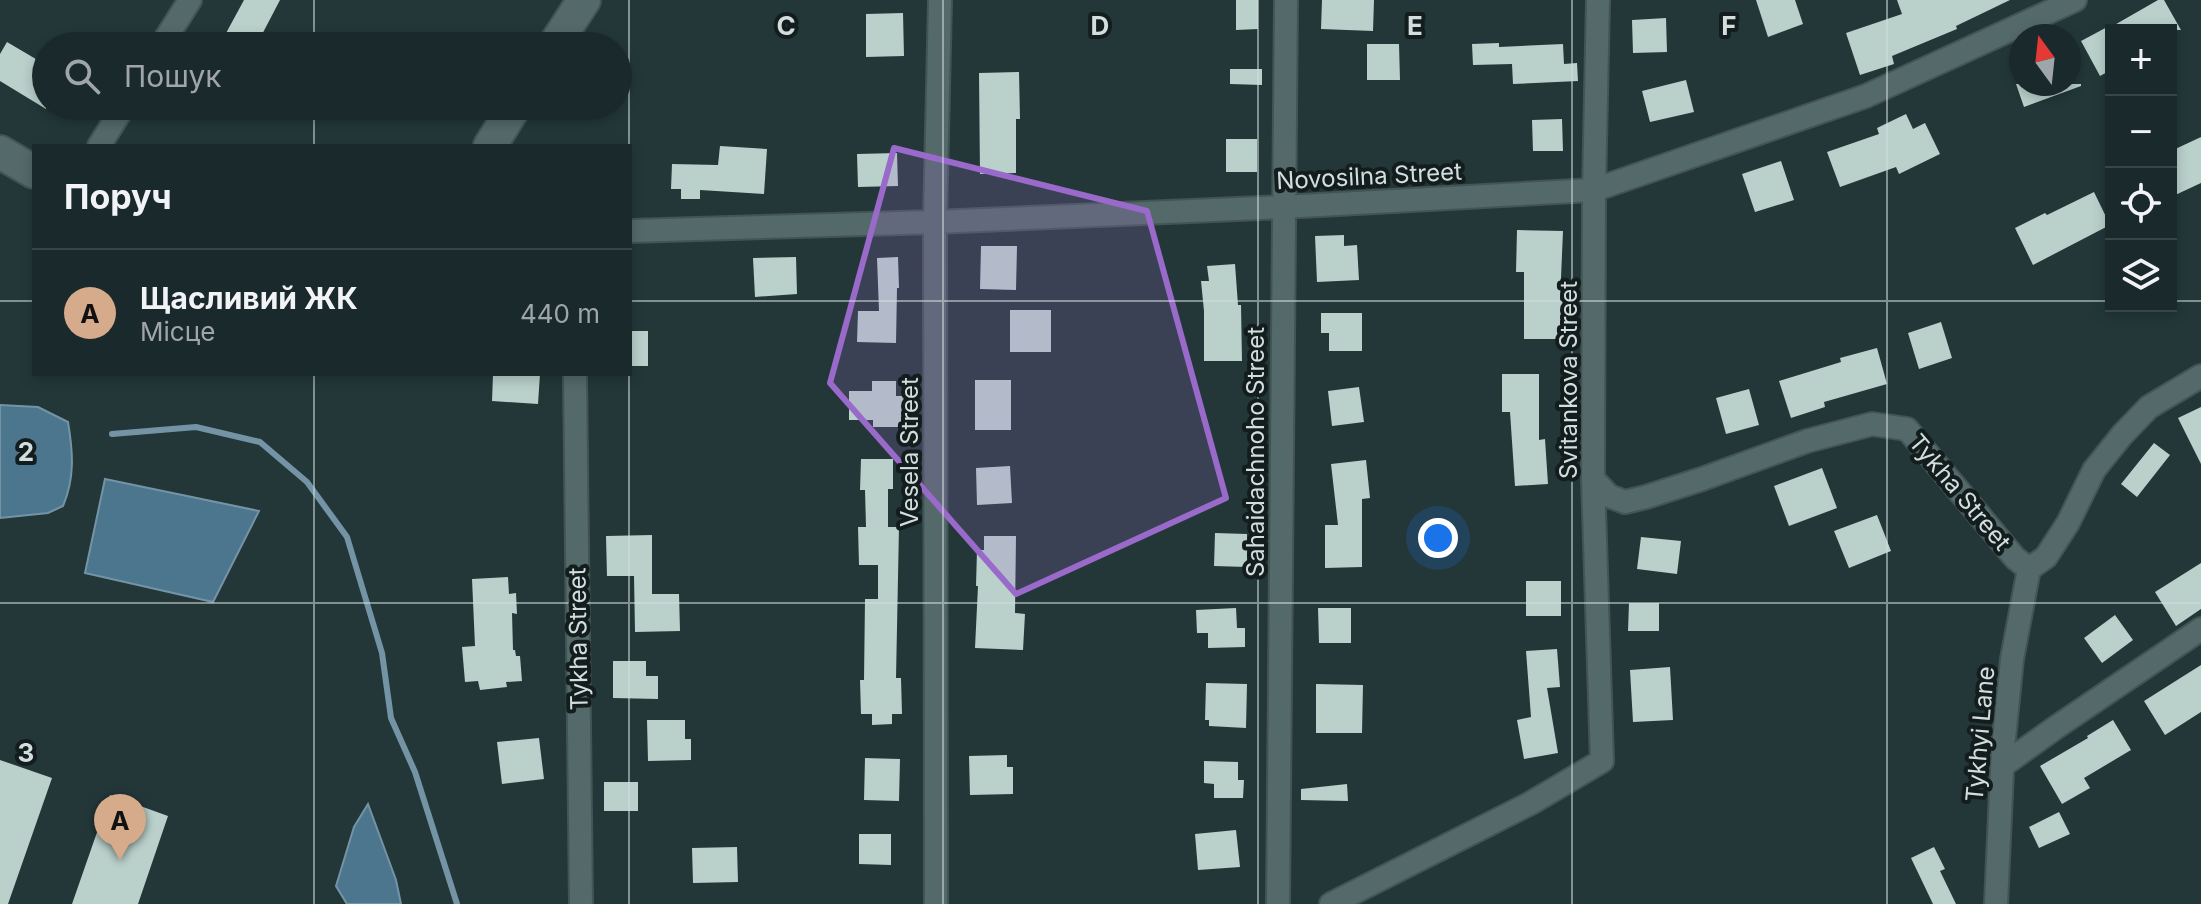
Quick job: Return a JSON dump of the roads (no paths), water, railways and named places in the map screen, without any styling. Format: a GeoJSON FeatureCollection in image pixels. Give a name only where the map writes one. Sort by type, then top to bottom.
{"type":"FeatureCollection","features":[{"type":"Feature","properties":{"kind":"street"},"geometry":{"type":"LineString","coordinates":[[170,32],[190,0]]}},
{"type":"Feature","properties":{"kind":"street"},"geometry":{"type":"LineString","coordinates":[[563,32],[584,0]]}},
{"type":"Feature","properties":{"kind":"street","name":"Vesela Street"},"geometry":{"type":"LineString","coordinates":[[936,904],[935,222],[940,0]]}},
{"type":"Feature","properties":{"kind":"street","name":"Sahaidachnoho Street"},"geometry":{"type":"LineString","coordinates":[[1278,904],[1286,0]]}},
{"type":"Feature","properties":{"kind":"street","name":"Svitankova Street"},"geometry":{"type":"LineString","coordinates":[[1331,904],[1531,803],[1602,761],[1593,479],[1598,0]]}},
{"type":"Feature","properties":{"kind":"street","name":"Novosilna Street"},"geometry":{"type":"LineString","coordinates":[[632,231],[935,222],[1594,190],[1866,96],[2075,0]]}},
{"type":"Feature","properties":{"kind":"street"},"geometry":{"type":"LineString","coordinates":[[100,144],[115,120]]}},
{"type":"Feature","properties":{"kind":"street"},"geometry":{"type":"LineString","coordinates":[[491,144],[506,120]]}},
{"type":"Feature","properties":{"kind":"street"},"geometry":{"type":"LineString","coordinates":[[0,152],[32,171]]}},
{"type":"Feature","properties":{"kind":"street","name":"Tykha Street"},"geometry":{"type":"LineString","coordinates":[[575,376],[581,904]]}},
{"type":"Feature","properties":{"kind":"street","name":"Tykha Street"},"geometry":{"type":"LineString","coordinates":[[1593,479],[1609,496],[1625,502],[1702,479],[1807,441],[1872,424],[1907,429],[2015,558],[2029,569],[2046,557],[2068,523],[2094,470],[2122,435],[2149,407],[2201,376]]}},
{"type":"Feature","properties":{"kind":"street","name":"Tykhyi Lane"},"geometry":{"type":"LineString","coordinates":[[1996,904],[2002,766],[2012,659],[2029,569]]}},
{"type":"Feature","properties":{"kind":"street"},"geometry":{"type":"LineString","coordinates":[[2002,766],[2201,629]]}},
{"type":"Feature","properties":{"kind":"water"},"geometry":{"type":"Polygon","coordinates":[[[0,405],[38,407],[68,422],[72,465],[63,506],[48,513],[0,518],[0,405]]]}},
{"type":"Feature","properties":{"kind":"water"},"geometry":{"type":"Polygon","coordinates":[[[105,479],[259,511],[213,602],[85,573],[105,479]]]}},
{"type":"Feature","properties":{"kind":"water"},"geometry":{"type":"Polygon","coordinates":[[[368,804],[396,880],[401,904],[347,904],[336,886],[354,827],[368,804]]]}},
{"type":"Feature","properties":{"kind":"waterway"},"geometry":{"type":"LineString","coordinates":[[112,434],[196,427],[260,442],[307,482],[347,537],[382,653],[391,718],[415,772],[457,904]]}},
{"type":"Feature","properties":{"kind":"place","name":"Щасливий ЖК"},"geometry":{"type":"Point","coordinates":[120,860]}}]}
